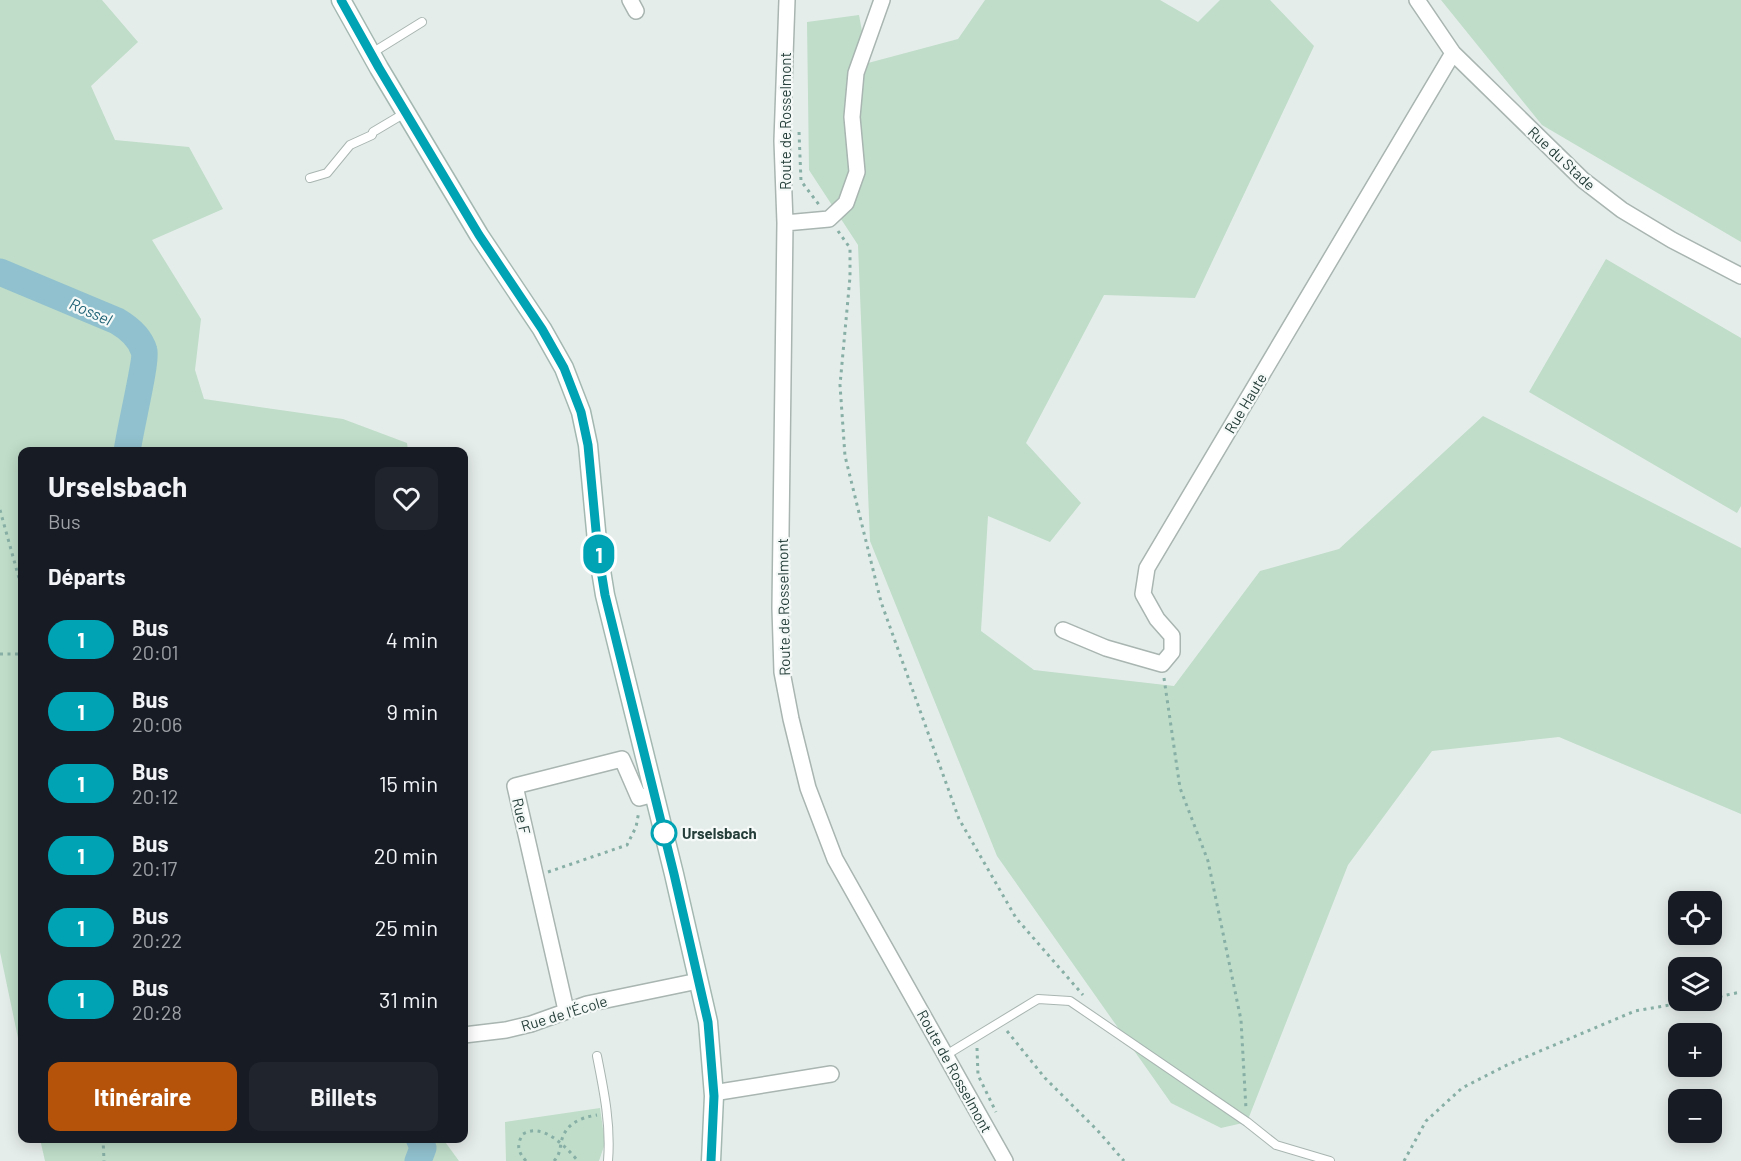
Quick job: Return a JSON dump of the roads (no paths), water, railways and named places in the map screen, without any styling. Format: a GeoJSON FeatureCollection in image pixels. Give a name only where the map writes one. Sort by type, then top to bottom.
{"type":"FeatureCollection","features":[{"type":"Feature","properties":{"kind":"main road"},"geometry":{"type":"LineString","coordinates":[[341,0],[370,53],[479,235],[542,329],[564,368],[574,392],[588,445],[598,552],[605,595],[646,796],[708,1022],[713,1093],[711,1161]]}},
{"type":"Feature","properties":{"kind":"street","name":"Route de Rosselmont"},"geometry":{"type":"LineString","coordinates":[[787,0],[782,141],[785,223],[780,608],[782,672],[808,788],[835,859],[1005,1161]]}},
{"type":"Feature","properties":{"kind":"street"},"geometry":{"type":"LineString","coordinates":[[785,223],[830,219],[846,203],[856,172],[852,117],[856,73],[882,0]]}},
{"type":"Feature","properties":{"kind":"street","name":"Rue du Stade"},"geometry":{"type":"LineString","coordinates":[[1417,0],[1453,53],[1583,180],[1622,210],[1672,240],[1741,276]]}},
{"type":"Feature","properties":{"kind":"street","name":"Rue Haute"},"geometry":{"type":"LineString","coordinates":[[1063,630],[1106,648],[1162,664],[1172,652],[1172,636],[1157,619],[1143,594],[1147,568],[1453,53]]}},
{"type":"Feature","properties":{"kind":"street","name":"Rue F"},"geometry":{"type":"LineString","coordinates":[[566,1010],[515,786],[622,759],[646,796]]}},
{"type":"Feature","properties":{"kind":"street","name":"Rue de l'École"},"geometry":{"type":"LineString","coordinates":[[468,1035],[506,1030],[531,1024],[587,1004],[698,981]]}},
{"type":"Feature","properties":{"kind":"street"},"geometry":{"type":"LineString","coordinates":[[713,1093],[831,1074]]}},
{"type":"Feature","properties":{"kind":"lane"},"geometry":{"type":"LineString","coordinates":[[370,53],[422,22]]}},
{"type":"Feature","properties":{"kind":"lane"},"geometry":{"type":"LineString","coordinates":[[310,178],[327,173],[350,145],[372,135],[373,132],[406,112]]}},
{"type":"Feature","properties":{"kind":"lane"},"geometry":{"type":"LineString","coordinates":[[946,1055],[1038,999],[1070,1001],[1247,1122],[1276,1145],[1330,1161]]}},
{"type":"Feature","properties":{"kind":"lane"},"geometry":{"type":"LineString","coordinates":[[597,1056],[610,1140],[608,1161]]}},
{"type":"Feature","properties":{"kind":"waterway","name":"Rossel"},"geometry":{"type":"LineString","coordinates":[[0,272],[117,321],[137,337],[144,351],[144,357],[128,447]]}},
{"type":"Feature","properties":{"kind":"waterway","name":"Rossel"},"geometry":{"type":"LineString","coordinates":[[418,1161],[423,1148],[421,1143]]}},
{"type":"Feature","properties":{"kind":"place","name":"Urselsbach"},"geometry":{"type":"Point","coordinates":[664,833]}}]}
